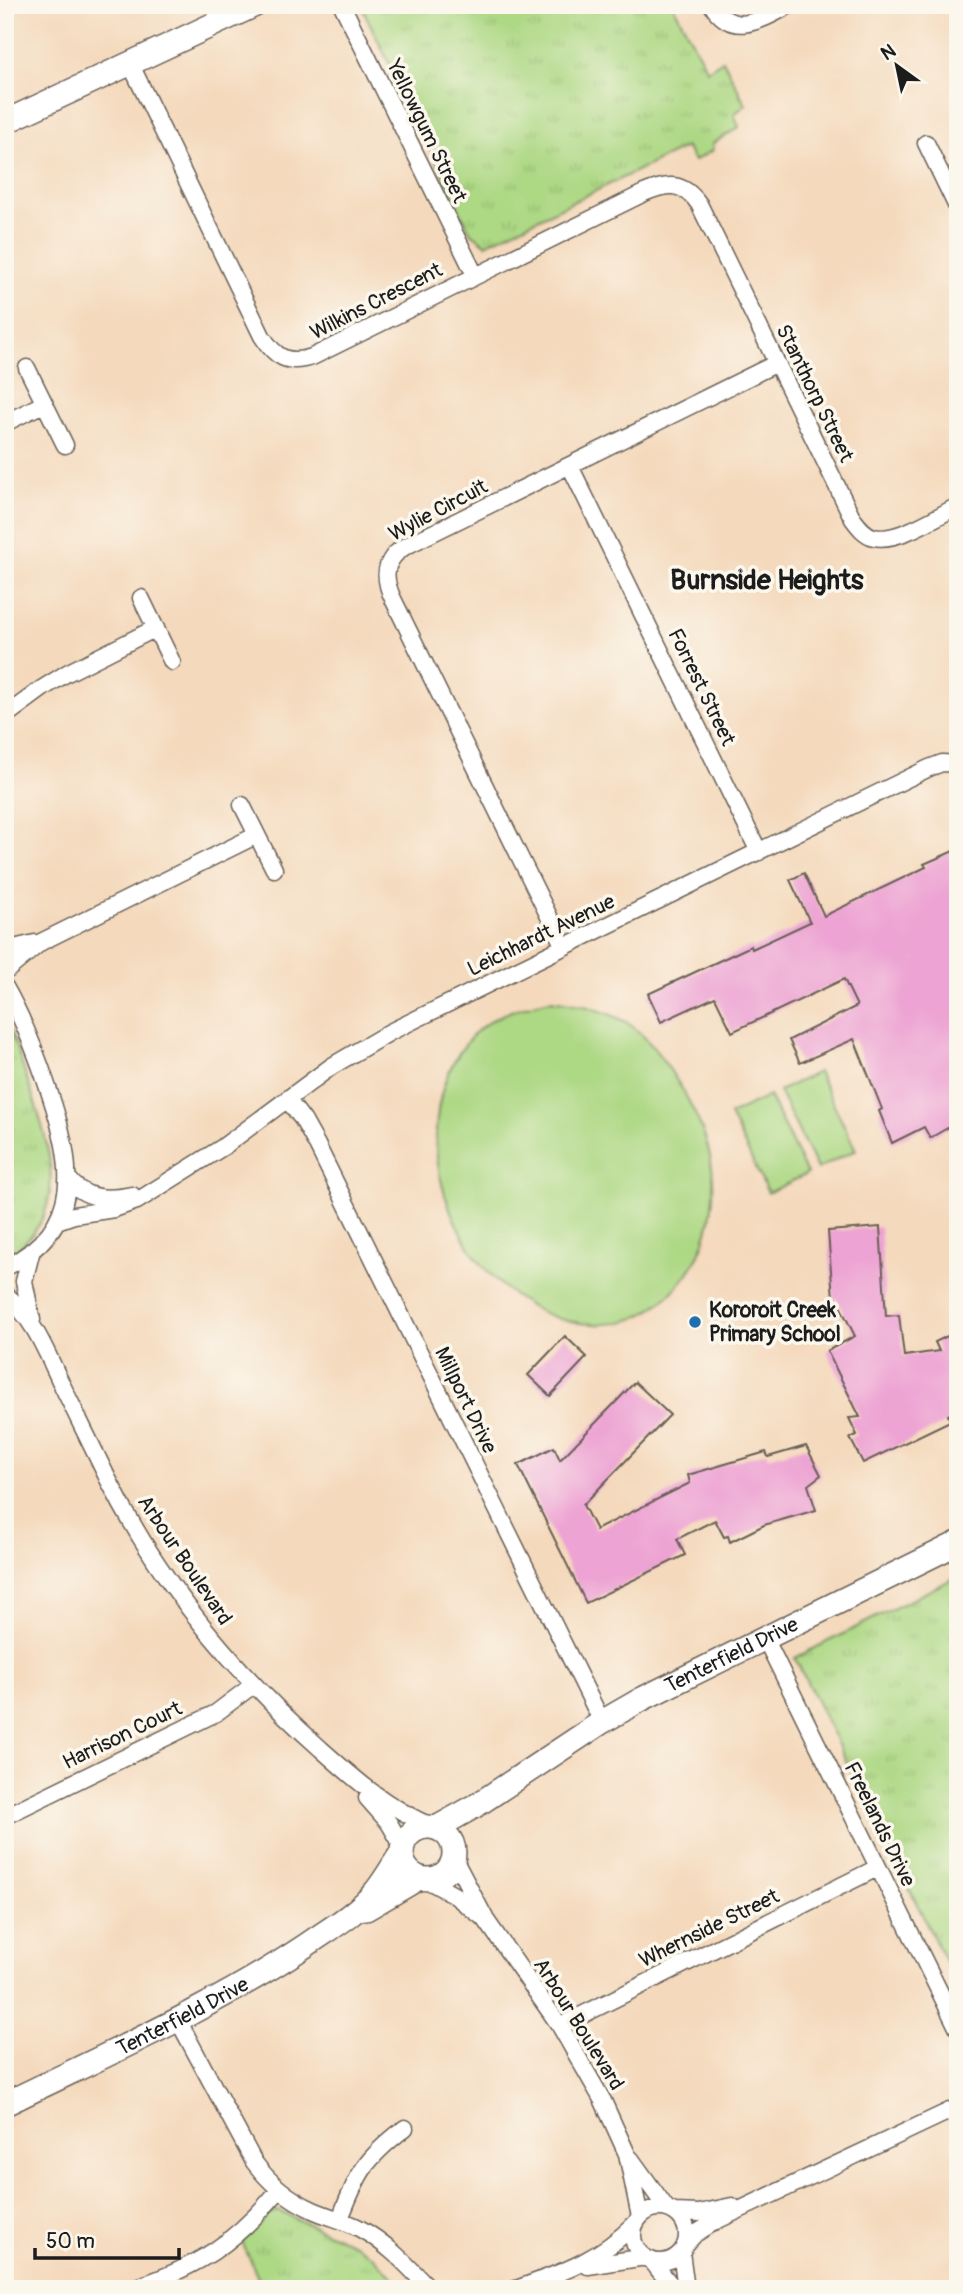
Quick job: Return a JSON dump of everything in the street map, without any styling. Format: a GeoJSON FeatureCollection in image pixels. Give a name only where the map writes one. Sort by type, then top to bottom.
{"type":"FeatureCollection","features":[{"type":"Feature","properties":{"kind":"street"},"geometry":{"type":"LineString","coordinates":[[130,63],[236,5]]}},
{"type":"Feature","properties":{"kind":"street"},"geometry":{"type":"LineString","coordinates":[[5,122],[255,5]]}},
{"type":"Feature","properties":{"kind":"street","name":"Yellowgum Street"},"geometry":{"type":"LineString","coordinates":[[342,5],[475,275]]}},
{"type":"Feature","properties":{"kind":"street"},"geometry":{"type":"LineString","coordinates":[[712,5],[723,19],[743,25],[790,5]]}},
{"type":"Feature","properties":{"kind":"street","name":"Wilkins Crescent"},"geometry":{"type":"LineString","coordinates":[[130,63],[262,336],[278,356],[299,361],[644,193],[657,187],[676,186]]}},
{"type":"Feature","properties":{"kind":"street"},"geometry":{"type":"LineString","coordinates":[[926,143],[958,209]]}},
{"type":"Feature","properties":{"kind":"street","name":"Stanthorp Street"},"geometry":{"type":"LineString","coordinates":[[676,186],[692,194],[699,204],[853,519],[861,529],[873,537],[890,538],[958,506]]}},
{"type":"Feature","properties":{"kind":"street","name":"Wylie Circuit"},"geometry":{"type":"LineString","coordinates":[[564,947],[393,599],[385,576],[390,561],[404,547],[777,363]]}},
{"type":"Feature","properties":{"kind":"street"},"geometry":{"type":"LineString","coordinates":[[27,368],[65,445]]}},
{"type":"Feature","properties":{"kind":"street"},"geometry":{"type":"LineString","coordinates":[[5,423],[43,404]]}},
{"type":"Feature","properties":{"kind":"street","name":"Forrest Street"},"geometry":{"type":"LineString","coordinates":[[570,466],[759,852]]}},
{"type":"Feature","properties":{"kind":"street"},"geometry":{"type":"LineString","coordinates":[[141,598],[172,662]]}},
{"type":"Feature","properties":{"kind":"street"},"geometry":{"type":"LineString","coordinates":[[5,716],[67,673],[156,628]]}},
{"type":"Feature","properties":{"kind":"street","name":"Leichhardt Avenue"},"geometry":{"type":"LineString","coordinates":[[164,1184],[223,1147],[332,1066],[381,1037],[929,768],[942,763],[958,764]]}},
{"type":"Feature","properties":{"kind":"street"},"geometry":{"type":"LineString","coordinates":[[242,805],[274,869]]}},
{"type":"Feature","properties":{"kind":"street"},"geometry":{"type":"LineString","coordinates":[[5,972],[41,942],[257,835]]}},
{"type":"Feature","properties":{"kind":"street"},"geometry":{"type":"LineString","coordinates":[[5,950],[41,942]]}},
{"type":"Feature","properties":{"kind":"street"},"geometry":{"type":"LineString","coordinates":[[5,987],[32,1042],[58,1118],[67,1152],[68,1178],[57,1221],[32,1250],[5,1268]]}},
{"type":"Feature","properties":{"kind":"street","name":"Millport Drive"},"geometry":{"type":"LineString","coordinates":[[287,1099],[317,1145],[602,1723]]}},
{"type":"Feature","properties":{"kind":"street"},"geometry":{"type":"LineString","coordinates":[[68,1178],[78,1190],[99,1198],[138,1194],[164,1184]]}},
{"type":"Feature","properties":{"kind":"street"},"geometry":{"type":"LineString","coordinates":[[57,1221],[127,1205],[164,1184]]}},
{"type":"Feature","properties":{"kind":"street"},"geometry":{"type":"LineString","coordinates":[[32,1250],[24,1281],[33,1326]]}},
{"type":"Feature","properties":{"kind":"street"},"geometry":{"type":"LineString","coordinates":[[5,1294],[33,1326]]}},
{"type":"Feature","properties":{"kind":"street","name":"Arbour Boulevard"},"geometry":{"type":"LineString","coordinates":[[33,1326],[115,1493],[188,1607],[253,1685],[354,1778]]}},
{"type":"Feature","properties":{"kind":"street","name":"Tenterfield Drive"},"geometry":{"type":"LineString","coordinates":[[434,1827],[512,1782],[642,1699],[958,1543]]}},
{"type":"Feature","properties":{"kind":"street","name":"Freelands Drive"},"geometry":{"type":"LineString","coordinates":[[765,1637],[958,2029]]}},
{"type":"Feature","properties":{"kind":"street","name":"Harrison Court"},"geometry":{"type":"LineString","coordinates":[[5,1816],[216,1713],[253,1685]]}},
{"type":"Feature","properties":{"kind":"street"},"geometry":{"type":"LineString","coordinates":[[354,1778],[396,1810],[434,1827],[449,1837],[454,1855],[486,1920]]}},
{"type":"Feature","properties":{"kind":"street"},"geometry":{"type":"LineString","coordinates":[[354,1778],[389,1823],[402,1849],[406,1868],[452,1894],[486,1920]]}},
{"type":"Feature","properties":{"kind":"street","name":"Tenterfield Drive"},"geometry":{"type":"LineString","coordinates":[[454,1855],[469,1823],[512,1782]]}},
{"type":"Feature","properties":{"kind":"street"},"geometry":{"type":"LineString","coordinates":[[402,1849],[411,1833],[418,1829],[434,1827]]}},
{"type":"Feature","properties":{"kind":"street","name":"Tenterfield Drive"},"geometry":{"type":"LineString","coordinates":[[5,2104],[178,2020],[250,1981],[350,1915],[374,1893],[402,1849]]}},
{"type":"Feature","properties":{"kind":"street"},"geometry":{"type":"LineString","coordinates":[[422,1878],[433,1879],[447,1872],[454,1855]]}},
{"type":"Feature","properties":{"kind":"street","name":"Whernside Street"},"geometry":{"type":"LineString","coordinates":[[560,2026],[877,1868]]}},
{"type":"Feature","properties":{"kind":"street","name":"Tenterfield Drive"},"geometry":{"type":"LineString","coordinates":[[350,1915],[376,1904],[422,1878]]}},
{"type":"Feature","properties":{"kind":"street","name":"Arbour Boulevard"},"geometry":{"type":"LineString","coordinates":[[486,1920],[560,2026],[603,2101],[627,2154],[671,2210]]}},
{"type":"Feature","properties":{"kind":"street"},"geometry":{"type":"LineString","coordinates":[[178,2020],[254,2162],[267,2179],[279,2190],[315,2211],[340,2219],[368,2233],[393,2252],[430,2289]]}},
{"type":"Feature","properties":{"kind":"street"},"geometry":{"type":"LineString","coordinates":[[571,2269],[648,2259],[667,2261],[695,2234],[716,2221],[958,2107]]}},
{"type":"Feature","properties":{"kind":"street"},"geometry":{"type":"LineString","coordinates":[[340,2219],[360,2172],[381,2147],[405,2128]]}},
{"type":"Feature","properties":{"kind":"street","name":"Arbour Boulevard"},"geometry":{"type":"LineString","coordinates":[[627,2154],[638,2220]]}},
{"type":"Feature","properties":{"kind":"street"},"geometry":{"type":"LineString","coordinates":[[131,2289],[175,2272],[219,2249],[264,2208],[279,2190]]}},
{"type":"Feature","properties":{"kind":"street"},"geometry":{"type":"LineString","coordinates":[[516,2289],[571,2269],[607,2250],[638,2220],[657,2208],[699,2213],[765,2199]]}},
{"type":"Feature","properties":{"kind":"street"},"geometry":{"type":"LineString","coordinates":[[671,2210],[686,2227],[683,2248],[686,2289]]}},
{"type":"Feature","properties":{"kind":"street"},"geometry":{"type":"LineString","coordinates":[[638,2220],[633,2232],[634,2242],[674,2289]]}},
{"type":"Feature","properties":{"kind":"green space"},"geometry":{"type":"Polygon","coordinates":[[[361,5],[673,5],[707,70],[723,60],[746,105],[734,114],[739,127],[712,144],[713,150],[694,161],[686,147],[486,244],[470,232],[361,5]]]}},
{"type":"Feature","properties":{"kind":"green space"},"geometry":{"type":"Polygon","coordinates":[[[550,1000],[608,1014],[626,1022],[639,1032],[662,1059],[684,1092],[708,1149],[712,1168],[712,1210],[703,1244],[693,1266],[678,1286],[649,1311],[622,1322],[593,1324],[547,1314],[507,1290],[475,1256],[452,1214],[439,1167],[437,1119],[448,1074],[474,1034],[500,1016],[550,1000]]]}},
{"type":"Feature","properties":{"kind":"green space"},"geometry":{"type":"Polygon","coordinates":[[[5,1019],[44,1132],[51,1179],[41,1222],[27,1241],[5,1258],[5,1019]]]}},
{"type":"Feature","properties":{"kind":"green space"},"geometry":{"type":"Polygon","coordinates":[[[818,1072],[856,1150],[817,1169],[779,1091],[818,1072]]]}},
{"type":"Feature","properties":{"kind":"green space"},"geometry":{"type":"Polygon","coordinates":[[[769,1096],[807,1174],[768,1193],[730,1115],[769,1096]]]}},
{"type":"Feature","properties":{"kind":"green space"},"geometry":{"type":"Polygon","coordinates":[[[958,1576],[958,1987],[795,1658],[958,1576]]]}},
{"type":"Feature","properties":{"kind":"green space"},"geometry":{"type":"Polygon","coordinates":[[[278,2211],[356,2245],[374,2257],[404,2289],[263,2289],[242,2242],[262,2219],[278,2211]]]}},
{"type":"Feature","properties":{"kind":"building"},"geometry":{"type":"Polygon","coordinates":[[[958,849],[958,1122],[930,1138],[924,1127],[892,1143],[879,1111],[882,1109],[854,1039],[800,1063],[789,1040],[857,1006],[844,979],[732,1032],[715,997],[661,1022],[648,994],[810,922],[790,880],[804,873],[824,916],[958,849]]]}},
{"type":"Feature","properties":{"kind":"building"},"geometry":{"type":"Polygon","coordinates":[[[880,1227],[886,1316],[899,1315],[904,1356],[939,1351],[935,1342],[958,1331],[958,1410],[948,1415],[950,1421],[863,1463],[850,1438],[857,1435],[849,1418],[860,1417],[827,1351],[855,1336],[836,1298],[833,1298],[828,1231],[880,1227]]]}},
{"type":"Feature","properties":{"kind":"building"},"geometry":{"type":"Polygon","coordinates":[[[565,1336],[587,1357],[550,1396],[528,1375],[565,1336]]]}},
{"type":"Feature","properties":{"kind":"building"},"geometry":{"type":"Polygon","coordinates":[[[635,1382],[670,1415],[583,1505],[596,1530],[690,1483],[688,1475],[766,1452],[768,1457],[806,1446],[821,1475],[808,1485],[816,1510],[764,1525],[730,1542],[728,1536],[724,1537],[715,1520],[677,1539],[685,1555],[586,1603],[518,1465],[554,1447],[560,1460],[635,1382]]]}},
{"type":"Feature","properties":{"kind":"place","name":"Kororoit Creek Primary School"},"geometry":{"type":"Point","coordinates":[695,1322]}},
{"type":"Feature","properties":{"kind":"district","name":"Burnside Heights"},"geometry":{"type":"Point","coordinates":[767,579]}}]}
